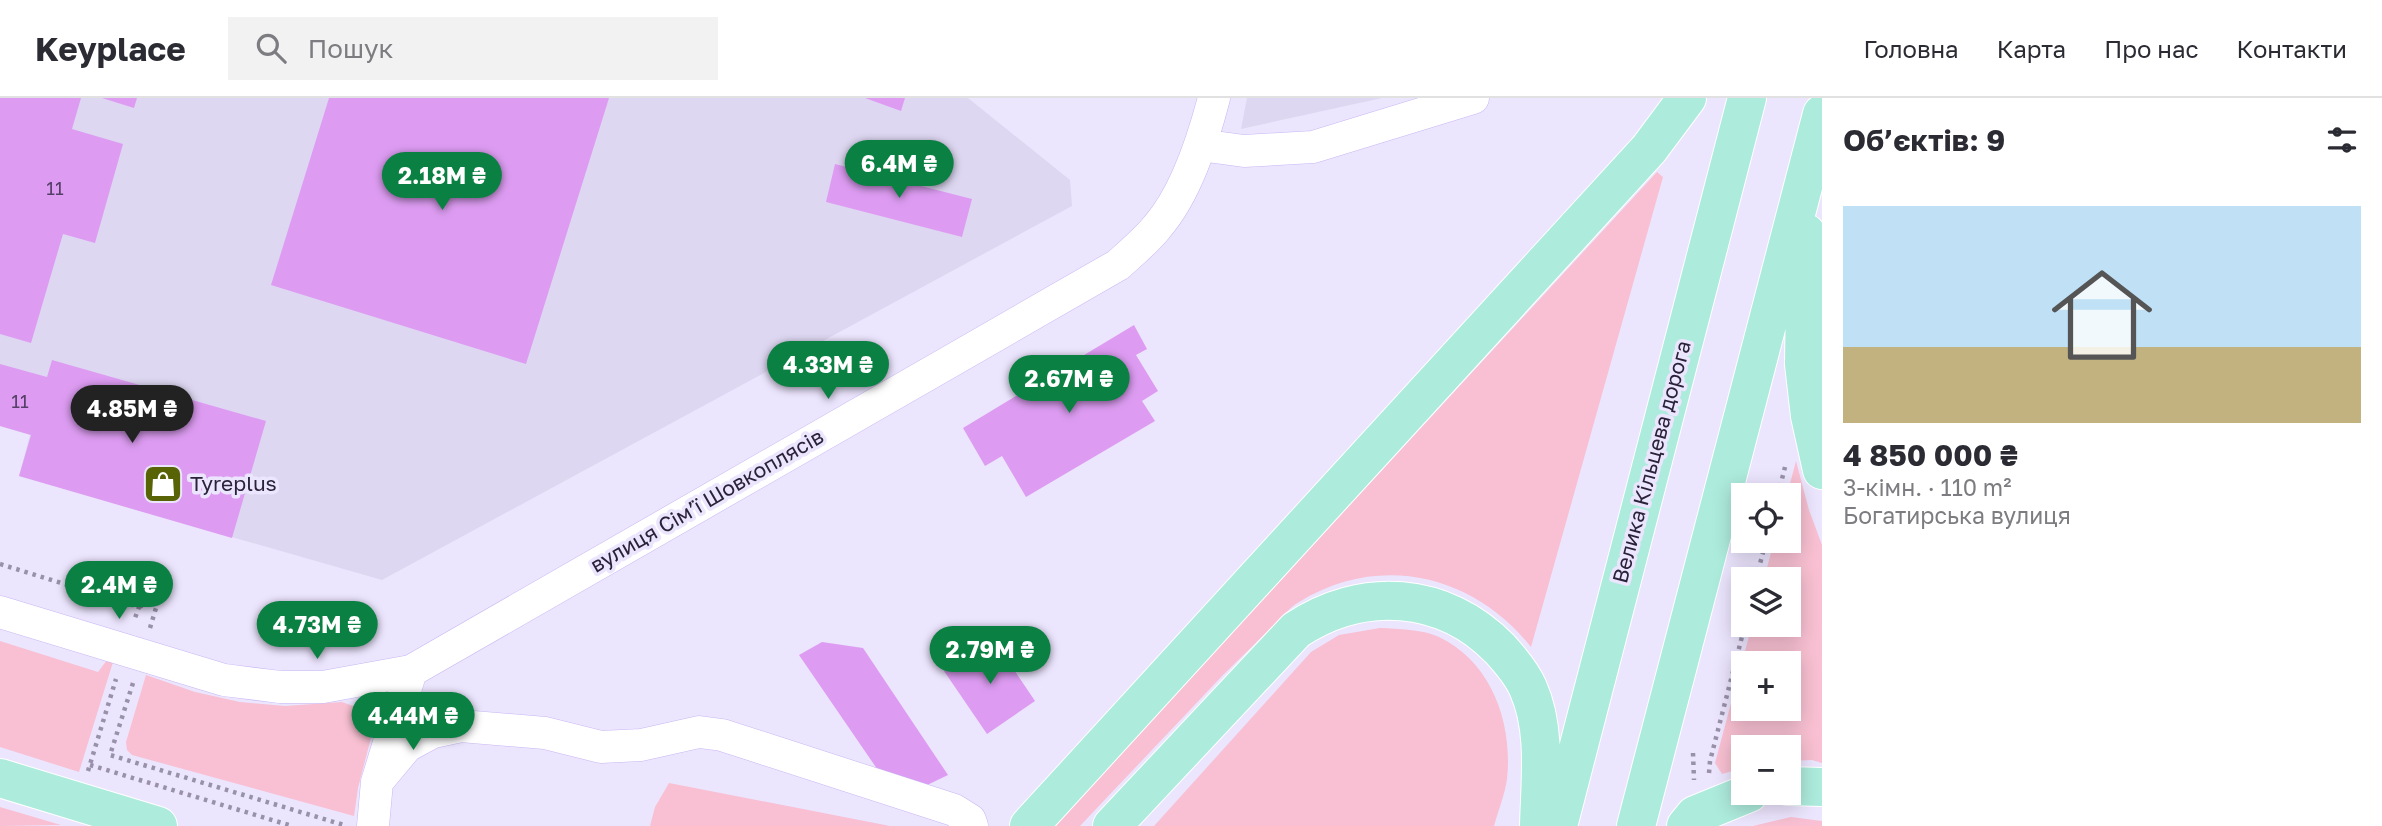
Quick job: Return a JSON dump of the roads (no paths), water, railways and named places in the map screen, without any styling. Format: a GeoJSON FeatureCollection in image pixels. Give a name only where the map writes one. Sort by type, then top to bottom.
{"type":"FeatureCollection","features":[{"type":"Feature","properties":{"kind":"main road"},"geometry":{"type":"LineString","coordinates":[[1028,826],[1649,149],[1687,98]]}},
{"type":"Feature","properties":{"kind":"main road","name":"Велика Кільцева дорога"},"geometry":{"type":"LineString","coordinates":[[1558,826],[1747,98]]}},
{"type":"Feature","properties":{"kind":"main road"},"geometry":{"type":"LineString","coordinates":[[1636,826],[1822,114]]}},
{"type":"Feature","properties":{"kind":"main road"},"geometry":{"type":"LineString","coordinates":[[1808,170],[1804,365],[1810,416],[1822,470]]}},
{"type":"Feature","properties":{"kind":"main road"},"geometry":{"type":"LineString","coordinates":[[1112,826],[1296,630],[1317,616],[1351,606],[1391,599],[1428,604],[1462,619],[1487,636],[1528,688],[1537,722],[1541,764],[1538,826]]}},
{"type":"Feature","properties":{"kind":"main road"},"geometry":{"type":"LineString","coordinates":[[0,778],[158,826]]}},
{"type":"Feature","properties":{"kind":"main road"},"geometry":{"type":"LineString","coordinates":[[1801,787],[1822,788]]}},
{"type":"Feature","properties":{"kind":"main road"},"geometry":{"type":"LineString","coordinates":[[1696,817],[1731,801]]}},
{"type":"Feature","properties":{"kind":"street","name":"вулиця Сімʼї Шовкоплясів"},"geometry":{"type":"LineString","coordinates":[[0,612],[224,680],[280,687],[323,687],[411,671],[1118,265],[1159,226],[1186,182],[1214,98]]}},
{"type":"Feature","properties":{"kind":"street"},"geometry":{"type":"LineString","coordinates":[[1200,145],[1244,151],[1313,147],[1473,98]]}},
{"type":"Feature","properties":{"kind":"street"},"geometry":{"type":"LineString","coordinates":[[373,826],[377,782],[411,671]]}},
{"type":"Feature","properties":{"kind":"street"},"geometry":{"type":"LineString","coordinates":[[377,782],[407,746],[433,732],[461,726],[545,733],[601,747],[641,745],[699,732],[722,736],[954,810],[970,820],[972,826]]}},
{"type":"Feature","properties":{"kind":"place","name":"Tyreplus"},"geometry":{"type":"Point","coordinates":[163,484]}}]}
